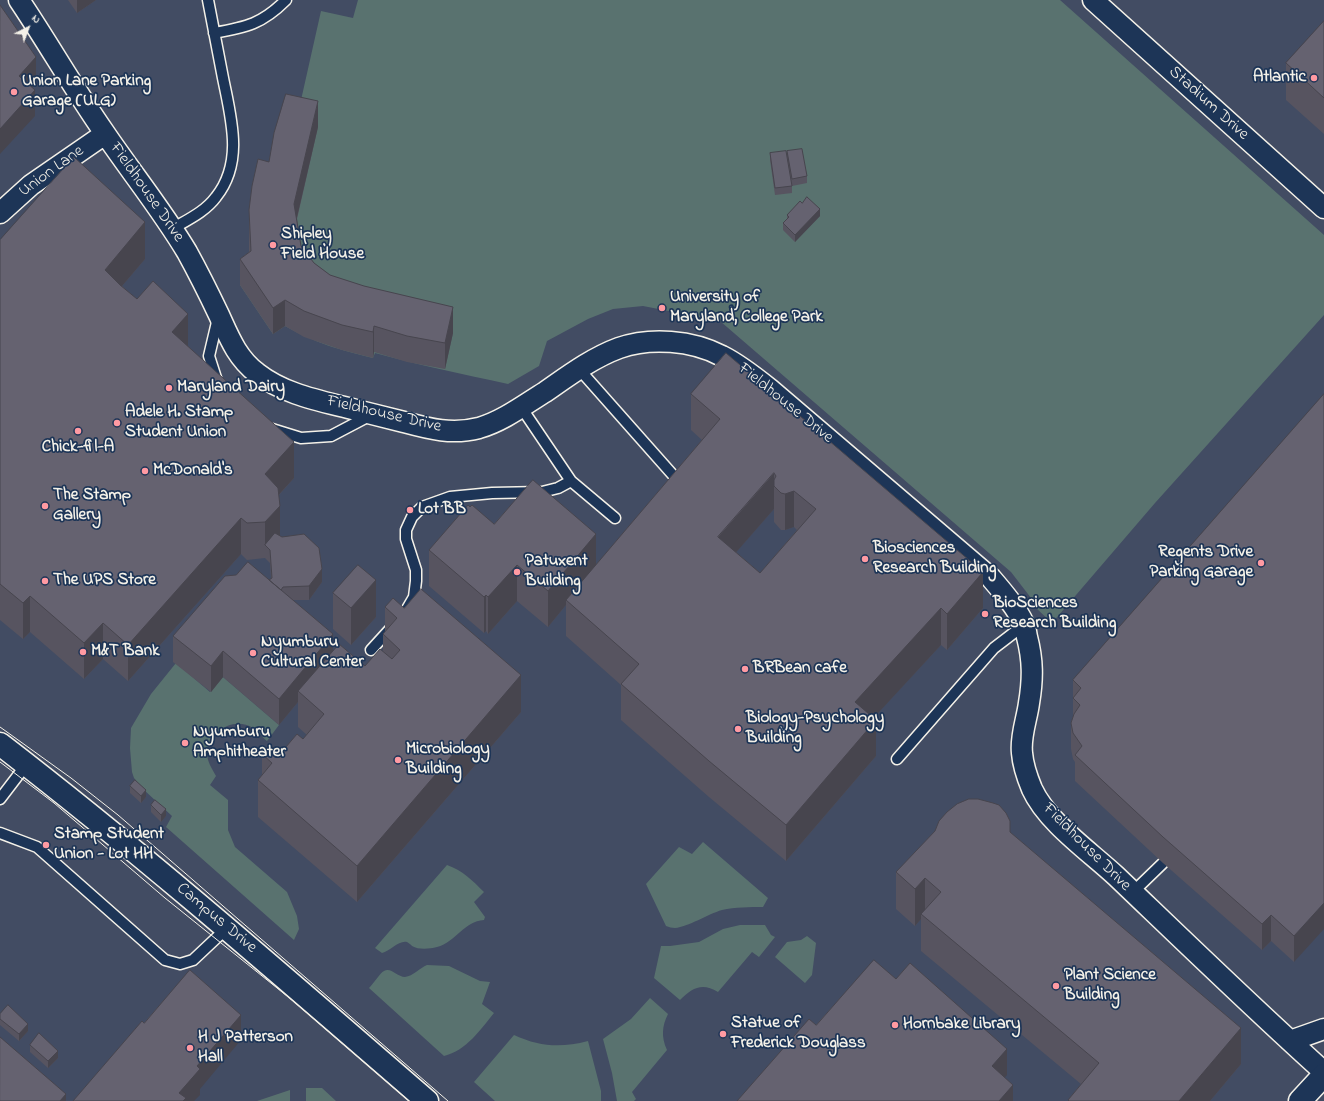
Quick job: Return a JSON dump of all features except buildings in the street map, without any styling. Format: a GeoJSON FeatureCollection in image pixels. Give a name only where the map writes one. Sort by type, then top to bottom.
{"type":"FeatureCollection","features":[{"type":"Feature","properties":{"kind":"street","name":"Fieldhouse Drive"},"geometry":{"type":"LineString","coordinates":[[19,0],[105,134],[186,251],[219,314],[232,344],[242,360],[257,373],[274,384],[293,393],[436,431],[463,431],[480,428],[503,419],[595,359],[617,349],[634,344],[655,342],[677,343],[700,347],[720,355],[746,370],[772,390],[990,578],[1008,598],[1024,625],[1032,654],[1033,675],[1023,730],[1022,752],[1025,771],[1033,791],[1044,809],[1132,893],[1161,918],[1238,994],[1324,1073]]}},
{"type":"Feature","properties":{"kind":"street","name":"Stadium Drive"},"geometry":{"type":"LineString","coordinates":[[1092,0],[1324,208]]}},
{"type":"Feature","properties":{"kind":"street","name":"Union Lane"},"geometry":{"type":"LineString","coordinates":[[0,213],[31,185],[105,134]]}},
{"type":"Feature","properties":{"kind":"street","name":"Campus Drive"},"geometry":{"type":"LineString","coordinates":[[0,744],[116,836],[227,928],[427,1101]]}},
{"type":"Feature","properties":{"kind":"street"},"geometry":{"type":"LineString","coordinates":[[1290,1041],[1324,1029]]}},
{"type":"Feature","properties":{"kind":"street"},"geometry":{"type":"LineString","coordinates":[[1300,1101],[1324,1073]]}},
{"type":"Feature","properties":{"kind":"lane"},"geometry":{"type":"LineString","coordinates":[[172,229],[208,206],[222,188],[231,166],[233,153],[233,126],[208,0]]}},
{"type":"Feature","properties":{"kind":"lane"},"geometry":{"type":"LineString","coordinates":[[214,32],[240,28],[260,21],[270,15],[286,0]]}},
{"type":"Feature","properties":{"kind":"lane"},"geometry":{"type":"LineString","coordinates":[[219,314],[208,356],[220,390]]}},
{"type":"Feature","properties":{"kind":"lane"},"geometry":{"type":"LineString","coordinates":[[580,369],[680,483]]}},
{"type":"Feature","properties":{"kind":"lane"},"geometry":{"type":"LineString","coordinates":[[521,407],[571,481],[614,518]]}},
{"type":"Feature","properties":{"kind":"lane"},"geometry":{"type":"LineString","coordinates":[[261,422],[267,427],[301,438],[331,436],[373,414]]}},
{"type":"Feature","properties":{"kind":"lane"},"geometry":{"type":"LineString","coordinates":[[371,650],[410,605],[414,597],[416,570],[406,539],[406,530],[412,517],[422,507],[450,497],[492,493],[542,492],[558,488],[571,481]]}},
{"type":"Feature","properties":{"kind":"lane"},"geometry":{"type":"LineString","coordinates":[[897,759],[994,648],[1024,625]]}},
{"type":"Feature","properties":{"kind":"lane"},"geometry":{"type":"LineString","coordinates":[[0,799],[26,765]]}},
{"type":"Feature","properties":{"kind":"lane"},"geometry":{"type":"LineString","coordinates":[[0,833],[37,846],[165,960],[180,964],[193,960],[227,928]]}},
{"type":"Feature","properties":{"kind":"lane"},"geometry":{"type":"LineString","coordinates":[[1132,893],[1163,863]]}},
{"type":"Feature","properties":{"kind":"shaded area","name":"University of Maryland, College Park"},"geometry":{"type":"Polygon","coordinates":[[[0,0],[1324,0],[1324,1101],[0,1101],[0,0]]]}},
{"type":"Feature","properties":{"kind":"green space"},"geometry":{"type":"Polygon","coordinates":[[[358,0],[1060,0],[1324,235],[1324,315],[1155,503],[1052,623],[1036,608],[1031,598],[1011,572],[720,321],[643,306],[613,309],[588,319],[547,341],[539,366],[508,384],[375,353],[373,358],[361,355],[317,341],[285,326],[273,334],[240,285],[249,253],[249,236],[299,109],[321,11],[353,18],[358,0]]]}},
{"type":"Feature","properties":{"kind":"green space"},"geometry":{"type":"Polygon","coordinates":[[[176,663],[210,692],[223,677],[279,725],[267,741],[255,729],[246,725],[238,724],[224,728],[217,732],[212,738],[207,756],[211,768],[216,776],[210,785],[228,800],[228,830],[235,847],[287,892],[297,916],[299,929],[294,940],[166,827],[172,816],[143,789],[134,778],[130,748],[131,728],[151,694],[176,663]]]}},
{"type":"Feature","properties":{"kind":"green space"},"geometry":{"type":"Polygon","coordinates":[[[703,842],[768,898],[763,907],[727,909],[680,927],[674,928],[666,926],[646,884],[679,847],[692,854],[703,842]]]}},
{"type":"Feature","properties":{"kind":"green space"},"geometry":{"type":"Polygon","coordinates":[[[447,865],[462,873],[484,892],[474,902],[485,917],[484,920],[471,924],[450,941],[437,947],[421,949],[404,942],[382,953],[375,948],[447,865]]]}},
{"type":"Feature","properties":{"kind":"green space"},"geometry":{"type":"Polygon","coordinates":[[[740,925],[765,925],[771,935],[775,937],[759,957],[752,952],[718,992],[707,987],[702,987],[689,992],[680,1000],[654,978],[661,946],[699,942],[723,929],[740,925]]]}},
{"type":"Feature","properties":{"kind":"green space"},"geometry":{"type":"Polygon","coordinates":[[[807,936],[816,943],[812,975],[805,983],[775,957],[787,942],[801,940],[807,936]]]}},
{"type":"Feature","properties":{"kind":"green space"},"geometry":{"type":"Polygon","coordinates":[[[427,965],[449,966],[480,981],[490,982],[482,1004],[494,1013],[472,1039],[459,1049],[444,1056],[369,988],[384,971],[389,970],[399,976],[405,977],[427,965]]]}},
{"type":"Feature","properties":{"kind":"green space"},"geometry":{"type":"Polygon","coordinates":[[[650,998],[668,1014],[664,1023],[663,1032],[667,1050],[632,1092],[636,1099],[634,1101],[617,1101],[612,1073],[603,1039],[631,1019],[650,998]]]}},
{"type":"Feature","properties":{"kind":"green space"},"geometry":{"type":"Polygon","coordinates":[[[514,1035],[533,1042],[551,1045],[569,1045],[588,1041],[601,1091],[601,1101],[495,1101],[474,1082],[514,1035]]]}},
{"type":"Feature","properties":{"kind":"green space"},"geometry":{"type":"Polygon","coordinates":[[[306,1088],[322,1088],[336,1101],[306,1101],[306,1088]]]}},
{"type":"Feature","properties":{"kind":"green space"},"geometry":{"type":"Polygon","coordinates":[[[290,1090],[290,1101],[257,1101],[290,1090]]]}},
{"type":"Feature","properties":{"kind":"tram line"},"geometry":{"type":"LineString","coordinates":[[0,727],[71,778],[118,815],[448,1101]]}},
{"type":"Feature","properties":{"kind":"tram line"},"geometry":{"type":"LineString","coordinates":[[0,762],[54,803],[165,898],[292,1000],[409,1101]]}},
{"type":"Feature","properties":{"kind":"place","name":"Atlantic"},"geometry":{"type":"Point","coordinates":[1314,78]}},
{"type":"Feature","properties":{"kind":"place","name":"Union Lane Parking Garage (ULG)"},"geometry":{"type":"Point","coordinates":[14,92]}},
{"type":"Feature","properties":{"kind":"place","name":"Shipley Field House"},"geometry":{"type":"Point","coordinates":[273,245]}},
{"type":"Feature","properties":{"kind":"place","name":"University of Maryland, College Park"},"geometry":{"type":"Point","coordinates":[662,308]}},
{"type":"Feature","properties":{"kind":"place","name":"Maryland Dairy"},"geometry":{"type":"Point","coordinates":[169,388]}},
{"type":"Feature","properties":{"kind":"place","name":"Adele H. Stamp Student Union"},"geometry":{"type":"Point","coordinates":[117,423]}},
{"type":"Feature","properties":{"kind":"place","name":"Chick-fil-A"},"geometry":{"type":"Point","coordinates":[78,431]}},
{"type":"Feature","properties":{"kind":"place","name":"McDonald's"},"geometry":{"type":"Point","coordinates":[145,471]}},
{"type":"Feature","properties":{"kind":"place","name":"The Stamp Gallery"},"geometry":{"type":"Point","coordinates":[45,506]}},
{"type":"Feature","properties":{"kind":"place","name":"Lot BB"},"geometry":{"type":"Point","coordinates":[410,510]}},
{"type":"Feature","properties":{"kind":"place","name":"Biosciences Research Building"},"geometry":{"type":"Point","coordinates":[865,559]}},
{"type":"Feature","properties":{"kind":"place","name":"Regents Drive Parking Garage"},"geometry":{"type":"Point","coordinates":[1261,563]}},
{"type":"Feature","properties":{"kind":"place","name":"Patuxent Building"},"geometry":{"type":"Point","coordinates":[517,572]}},
{"type":"Feature","properties":{"kind":"place","name":"The UPS Store"},"geometry":{"type":"Point","coordinates":[45,581]}},
{"type":"Feature","properties":{"kind":"place","name":"BioSciences Research Building"},"geometry":{"type":"Point","coordinates":[985,614]}},
{"type":"Feature","properties":{"kind":"place","name":"M&T Bank"},"geometry":{"type":"Point","coordinates":[83,652]}},
{"type":"Feature","properties":{"kind":"place","name":"Nyumburu Cultural Center"},"geometry":{"type":"Point","coordinates":[253,653]}},
{"type":"Feature","properties":{"kind":"place","name":"BRBean cafe"},"geometry":{"type":"Point","coordinates":[745,669]}},
{"type":"Feature","properties":{"kind":"place","name":"Biology-Psychology Building"},"geometry":{"type":"Point","coordinates":[738,729]}},
{"type":"Feature","properties":{"kind":"place","name":"Nyumburu Amphitheater"},"geometry":{"type":"Point","coordinates":[185,743]}},
{"type":"Feature","properties":{"kind":"place","name":"Microbiology Building"},"geometry":{"type":"Point","coordinates":[398,760]}},
{"type":"Feature","properties":{"kind":"place","name":"Stamp Student Union - Lot HH"},"geometry":{"type":"Point","coordinates":[46,845]}},
{"type":"Feature","properties":{"kind":"place","name":"Plant Science Building"},"geometry":{"type":"Point","coordinates":[1056,986]}},
{"type":"Feature","properties":{"kind":"place","name":"Hornbake Library"},"geometry":{"type":"Point","coordinates":[895,1025]}},
{"type":"Feature","properties":{"kind":"place","name":"Statue of Frederick Douglass"},"geometry":{"type":"Point","coordinates":[723,1034]}},
{"type":"Feature","properties":{"kind":"place","name":"H J Patterson Hall"},"geometry":{"type":"Point","coordinates":[190,1048]}}]}
